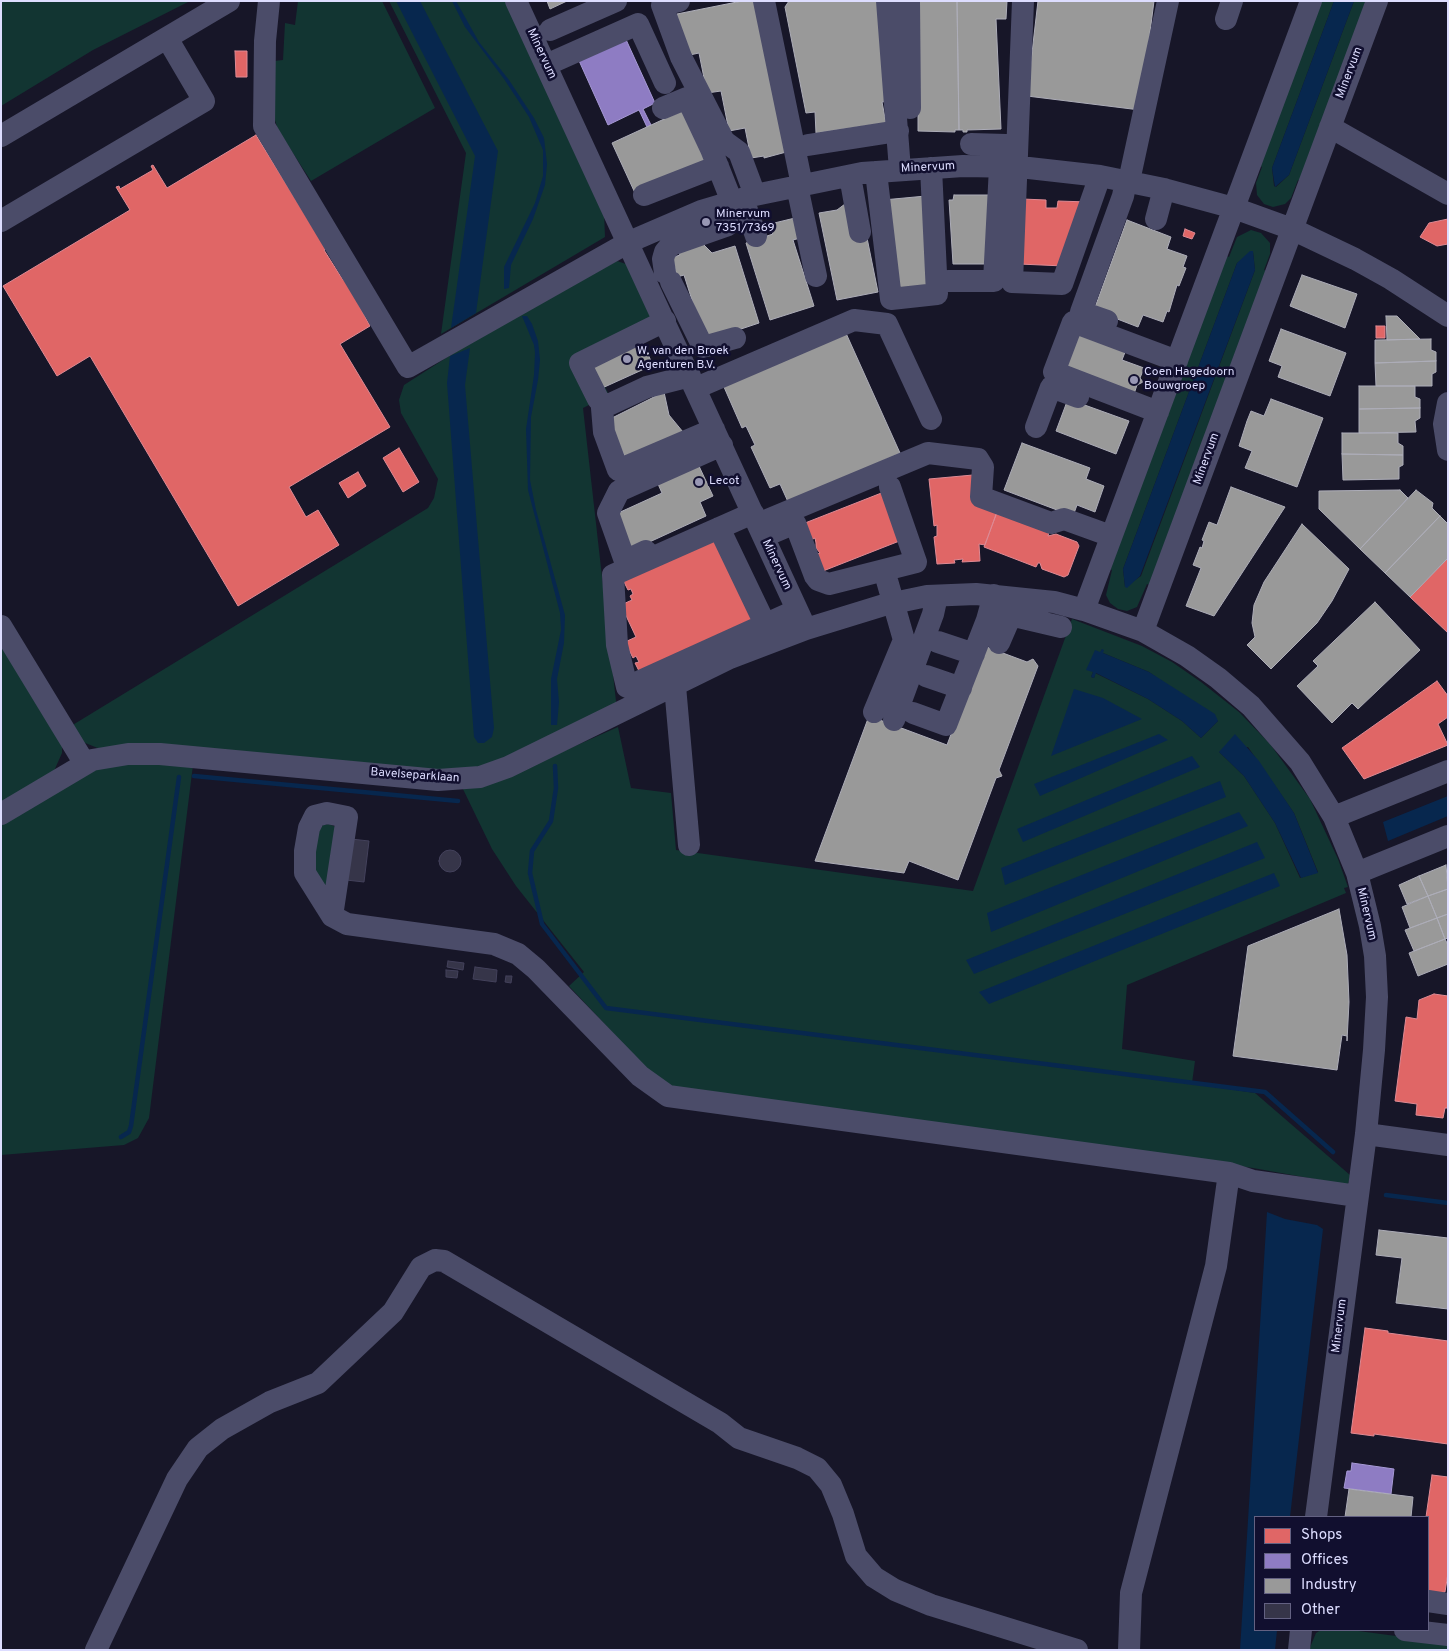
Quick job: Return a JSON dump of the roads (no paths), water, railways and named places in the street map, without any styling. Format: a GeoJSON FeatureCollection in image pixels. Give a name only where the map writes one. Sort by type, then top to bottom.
{"type":"FeatureCollection","features":[{"type":"Feature","properties":{"kind":"street"},"geometry":{"type":"LineString","coordinates":[[1,136],[229,1]]}},
{"type":"Feature","properties":{"kind":"street"},"geometry":{"type":"LineString","coordinates":[[269,1],[265,41],[264,126],[408,367],[629,242]]}},
{"type":"Feature","properties":{"kind":"street","name":"Minervum"},"geometry":{"type":"LineString","coordinates":[[516,1],[629,242],[801,620],[937,596],[1006,602],[1054,602],[1084,610],[1143,632],[1187,656],[1218,678],[1251,706],[1300,762],[1334,817],[1357,873],[1375,956],[1377,997],[1366,1134],[1316,1516]]}},
{"type":"Feature","properties":{"kind":"street"},"geometry":{"type":"LineString","coordinates":[[550,30],[616,1]]}},
{"type":"Feature","properties":{"kind":"street"},"geometry":{"type":"LineString","coordinates":[[679,1],[662,5],[681,57],[724,142],[739,152],[738,200],[728,225],[671,245],[665,252],[663,259],[668,278],[703,347],[735,338]]}},
{"type":"Feature","properties":{"kind":"street"},"geometry":{"type":"LineString","coordinates":[[764,1],[805,184],[816,276]]}},
{"type":"Feature","properties":{"kind":"street"},"geometry":{"type":"LineString","coordinates":[[776,1],[808,145],[805,184]]}},
{"type":"Feature","properties":{"kind":"street"},"geometry":{"type":"LineString","coordinates":[[887,1],[898,131],[915,169]]}},
{"type":"Feature","properties":{"kind":"street"},"geometry":{"type":"LineString","coordinates":[[876,172],[891,300],[937,294],[915,169],[910,98],[909,1]]}},
{"type":"Feature","properties":{"kind":"street"},"geometry":{"type":"LineString","coordinates":[[1012,1],[1007,161],[1012,282],[1062,284],[1100,176]]}},
{"type":"Feature","properties":{"kind":"street"},"geometry":{"type":"LineString","coordinates":[[948,281],[994,281],[1023,1]]}},
{"type":"Feature","properties":{"kind":"street"},"geometry":{"type":"LineString","coordinates":[[1168,1],[1128,181],[1081,312],[1179,355]]}},
{"type":"Feature","properties":{"kind":"street"},"geometry":{"type":"LineString","coordinates":[[1084,610],[1311,1]]}},
{"type":"Feature","properties":{"kind":"street","name":"Minervum"},"geometry":{"type":"LineString","coordinates":[[1143,632],[1377,1]]}},
{"type":"Feature","properties":{"kind":"street"},"geometry":{"type":"LineString","coordinates":[[546,65],[638,24],[665,84]]}},
{"type":"Feature","properties":{"kind":"street"},"geometry":{"type":"LineString","coordinates":[[1,221],[204,101],[167,38]]}},
{"type":"Feature","properties":{"kind":"street"},"geometry":{"type":"LineString","coordinates":[[662,108],[687,98],[718,166],[756,236]]}},
{"type":"Feature","properties":{"kind":"street"},"geometry":{"type":"LineString","coordinates":[[1330,127],[1448,194]]}},
{"type":"Feature","properties":{"kind":"street"},"geometry":{"type":"LineString","coordinates":[[808,145],[898,131]]}},
{"type":"Feature","properties":{"kind":"street"},"geometry":{"type":"LineString","coordinates":[[971,144],[1007,161]]}},
{"type":"Feature","properties":{"kind":"street","name":"Minervum"},"geometry":{"type":"LineString","coordinates":[[629,242],[701,211],[805,184],[876,172],[1007,161],[1128,181],[1234,208],[1292,230],[1391,278],[1445,310]]}},
{"type":"Feature","properties":{"kind":"street"},"geometry":{"type":"LineString","coordinates":[[644,194],[718,166]]}},
{"type":"Feature","properties":{"kind":"street"},"geometry":{"type":"LineString","coordinates":[[850,176],[860,232]]}},
{"type":"Feature","properties":{"kind":"street"},"geometry":{"type":"LineString","coordinates":[[1156,219],[1164,189]]}},
{"type":"Feature","properties":{"kind":"street"},"geometry":{"type":"LineString","coordinates":[[718,437],[618,470],[604,432],[602,408],[647,387],[693,382],[854,320],[887,324],[931,420]]}},
{"type":"Feature","properties":{"kind":"street"},"geometry":{"type":"LineString","coordinates":[[1155,419],[1054,372],[1073,322],[1179,355]]}},
{"type":"Feature","properties":{"kind":"street"},"geometry":{"type":"LineString","coordinates":[[598,399],[580,363],[668,327],[692,325]]}},
{"type":"Feature","properties":{"kind":"street"},"geometry":{"type":"LineString","coordinates":[[1036,427],[1052,387],[1155,419]]}},
{"type":"Feature","properties":{"kind":"street"},"geometry":{"type":"LineString","coordinates":[[1448,403],[1444,424],[1448,450]]}},
{"type":"Feature","properties":{"kind":"street"},"geometry":{"type":"LineString","coordinates":[[718,437],[619,491],[608,513],[626,561],[755,519],[928,453],[978,459],[984,468],[980,497],[1051,524],[1064,519],[1111,536]]}},
{"type":"Feature","properties":{"kind":"street"},"geometry":{"type":"LineString","coordinates":[[801,620],[765,624],[627,687],[616,645],[613,576],[719,528],[755,519],[795,523],[815,576],[822,582],[829,584],[916,562],[890,487]]}},
{"type":"Feature","properties":{"kind":"street"},"geometry":{"type":"LineString","coordinates":[[719,528],[765,624]]}},
{"type":"Feature","properties":{"kind":"street"},"geometry":{"type":"LineString","coordinates":[[884,570],[895,602],[904,640],[894,715]]}},
{"type":"Feature","properties":{"kind":"street"},"geometry":{"type":"LineString","coordinates":[[894,715],[933,614],[937,596]]}},
{"type":"Feature","properties":{"kind":"street"},"geometry":{"type":"LineString","coordinates":[[894,715],[946,725],[987,620],[1006,602]]}},
{"type":"Feature","properties":{"kind":"street"},"geometry":{"type":"LineString","coordinates":[[1006,602],[1061,627]]}},
{"type":"Feature","properties":{"kind":"street"},"geometry":{"type":"LineString","coordinates":[[999,643],[1006,602]]}},
{"type":"Feature","properties":{"kind":"street","name":"Bavelseparklaan"},"geometry":{"type":"LineString","coordinates":[[1,814],[85,764],[107,756],[149,754],[438,780],[470,779],[508,767],[675,686],[801,620]]}},
{"type":"Feature","properties":{"kind":"street"},"geometry":{"type":"LineString","coordinates":[[1,626],[85,764]]}},
{"type":"Feature","properties":{"kind":"street"},"geometry":{"type":"LineString","coordinates":[[938,642],[974,654]]}},
{"type":"Feature","properties":{"kind":"street"},"geometry":{"type":"LineString","coordinates":[[926,676],[961,688]]}},
{"type":"Feature","properties":{"kind":"street"},"geometry":{"type":"LineString","coordinates":[[675,686],[689,845]]}},
{"type":"Feature","properties":{"kind":"street"},"geometry":{"type":"LineString","coordinates":[[1334,817],[1448,771]]}},
{"type":"Feature","properties":{"kind":"street","name":"Minervum"},"geometry":{"type":"LineString","coordinates":[[1357,873],[1448,836]]}},
{"type":"Feature","properties":{"kind":"street"},"geometry":{"type":"LineString","coordinates":[[332,916],[347,924],[494,944],[518,954],[536,969],[640,1076],[668,1096],[1229,1173],[1272,1185],[1357,1196]]}},
{"type":"Feature","properties":{"kind":"street"},"geometry":{"type":"LineString","coordinates":[[1366,1134],[1448,1145]]}},
{"type":"Feature","properties":{"kind":"street"},"geometry":{"type":"LineString","coordinates":[[1129,1650],[1131,1593],[1216,1266],[1229,1173]]}},
{"type":"Feature","properties":{"kind":"street"},"geometry":{"type":"LineString","coordinates":[[96,1650],[176,1479],[198,1448],[222,1429],[270,1402],[318,1383],[393,1312],[421,1267],[435,1260],[444,1261],[608,1357],[720,1423],[739,1438],[797,1458],[817,1468],[831,1485],[843,1514],[856,1556],[874,1577],[888,1586],[931,1605],[1077,1650]]}},
{"type":"Feature","properties":{"kind":"street"},"geometry":{"type":"LineString","coordinates":[[1429,1601],[1448,1604]]}},
{"type":"Feature","properties":{"kind":"street"},"geometry":{"type":"LineString","coordinates":[[1299,1650],[1301,1631]]}},
{"type":"Feature","properties":{"kind":"street"},"geometry":{"type":"LineString","coordinates":[[1414,1631],[1448,1635]]}},
{"type":"Feature","properties":{"kind":"water"},"geometry":{"type":"Polygon","coordinates":[[[396,1],[420,1],[498,151],[476,313],[451,328],[475,156],[396,1]]]}},
{"type":"Feature","properties":{"kind":"water"},"geometry":{"type":"Polygon","coordinates":[[[452,1],[456,1],[479,42],[509,80],[534,118],[544,138],[547,164],[545,185],[533,219],[511,265],[509,288],[504,289],[504,267],[535,203],[543,176],[543,150],[529,117],[504,79],[465,27],[452,1]]]}},
{"type":"Feature","properties":{"kind":"water"},"geometry":{"type":"Polygon","coordinates":[[[1334,1],[1354,1],[1289,175],[1275,187],[1272,168],[1334,1]]]}},
{"type":"Feature","properties":{"kind":"water"},"geometry":{"type":"Polygon","coordinates":[[[1250,251],[1253,251],[1255,270],[1140,576],[1127,588],[1125,587],[1123,569],[1237,263],[1250,251]]]}},
{"type":"Feature","properties":{"kind":"water"},"geometry":{"type":"Polygon","coordinates":[[[522,316],[527,316],[532,324],[538,341],[540,360],[531,417],[530,480],[536,510],[565,615],[564,643],[557,679],[559,702],[557,725],[551,725],[551,679],[561,630],[560,613],[528,490],[526,429],[534,375],[535,353],[534,345],[522,316]]]}},
{"type":"Feature","properties":{"kind":"water"},"geometry":{"type":"Polygon","coordinates":[[[470,348],[465,385],[494,728],[492,737],[484,743],[478,743],[474,737],[447,383],[450,356],[470,348]]]}},
{"type":"Feature","properties":{"kind":"water"},"geometry":{"type":"Polygon","coordinates":[[[1102,649],[1104,650],[1103,653],[1149,672],[1215,714],[1218,721],[1201,738],[1182,721],[1148,699],[1096,673],[1094,678],[1091,677],[1093,672],[1086,670],[1095,650],[1100,652],[1102,649]]]}},
{"type":"Feature","properties":{"kind":"water"},"geometry":{"type":"Polygon","coordinates":[[[1074,689],[1103,698],[1142,719],[1051,756],[1074,689]]]}},
{"type":"Feature","properties":{"kind":"water"},"geometry":{"type":"Polygon","coordinates":[[[1159,734],[1168,740],[1040,796],[1034,784],[1159,734]]]}},
{"type":"Feature","properties":{"kind":"water"},"geometry":{"type":"Polygon","coordinates":[[[1235,734],[1259,761],[1294,813],[1318,873],[1301,878],[1275,823],[1244,776],[1219,752],[1235,734]]]}},
{"type":"Feature","properties":{"kind":"water"},"geometry":{"type":"Polygon","coordinates":[[[1192,756],[1200,767],[1023,842],[1017,829],[1192,756]]]}},
{"type":"Feature","properties":{"kind":"water"},"geometry":{"type":"Polygon","coordinates":[[[1220,781],[1226,797],[1005,885],[1001,868],[1220,781]]]}},
{"type":"Feature","properties":{"kind":"water"},"geometry":{"type":"Polygon","coordinates":[[[1448,796],[1448,816],[1388,841],[1383,822],[1448,796]]]}},
{"type":"Feature","properties":{"kind":"water"},"geometry":{"type":"Polygon","coordinates":[[[1239,812],[1248,826],[991,932],[987,913],[1239,812]]]}},
{"type":"Feature","properties":{"kind":"water"},"geometry":{"type":"Polygon","coordinates":[[[1257,842],[1265,858],[974,974],[966,960],[1257,842]]]}},
{"type":"Feature","properties":{"kind":"water"},"geometry":{"type":"Polygon","coordinates":[[[1274,873],[1280,886],[989,1004],[979,992],[1274,873]]]}},
{"type":"Feature","properties":{"kind":"water"},"geometry":{"type":"Polygon","coordinates":[[[1267,1212],[1285,1219],[1317,1225],[1323,1229],[1290,1516],[1254,1516],[1254,1631],[1277,1631],[1275,1650],[1240,1650],[1267,1212]]]}},
{"type":"Feature","properties":{"kind":"waterway"},"geometry":{"type":"LineString","coordinates":[[555,766],[556,788],[551,821],[532,851],[530,873],[542,924],[606,1008],[1265,1092],[1333,1152]]}},
{"type":"Feature","properties":{"kind":"waterway"},"geometry":{"type":"LineString","coordinates":[[194,776],[458,801]]}},
{"type":"Feature","properties":{"kind":"waterway"},"geometry":{"type":"LineString","coordinates":[[121,1137],[129,1132],[131,1126],[179,777]]}},
{"type":"Feature","properties":{"kind":"waterway"},"geometry":{"type":"LineString","coordinates":[[1386,1195],[1448,1203]]}},
{"type":"Feature","properties":{"kind":"place","name":"Minervum 7351/7369"},"geometry":{"type":"Point","coordinates":[706,222]}},
{"type":"Feature","properties":{"kind":"place","name":"W. van den Broek Agenturen B.V."},"geometry":{"type":"Point","coordinates":[627,359]}},
{"type":"Feature","properties":{"kind":"place","name":"Coen Hagedoorn Bouwgroep"},"geometry":{"type":"Point","coordinates":[1134,380]}},
{"type":"Feature","properties":{"kind":"place","name":"Lecot"},"geometry":{"type":"Point","coordinates":[699,482]}}]}
